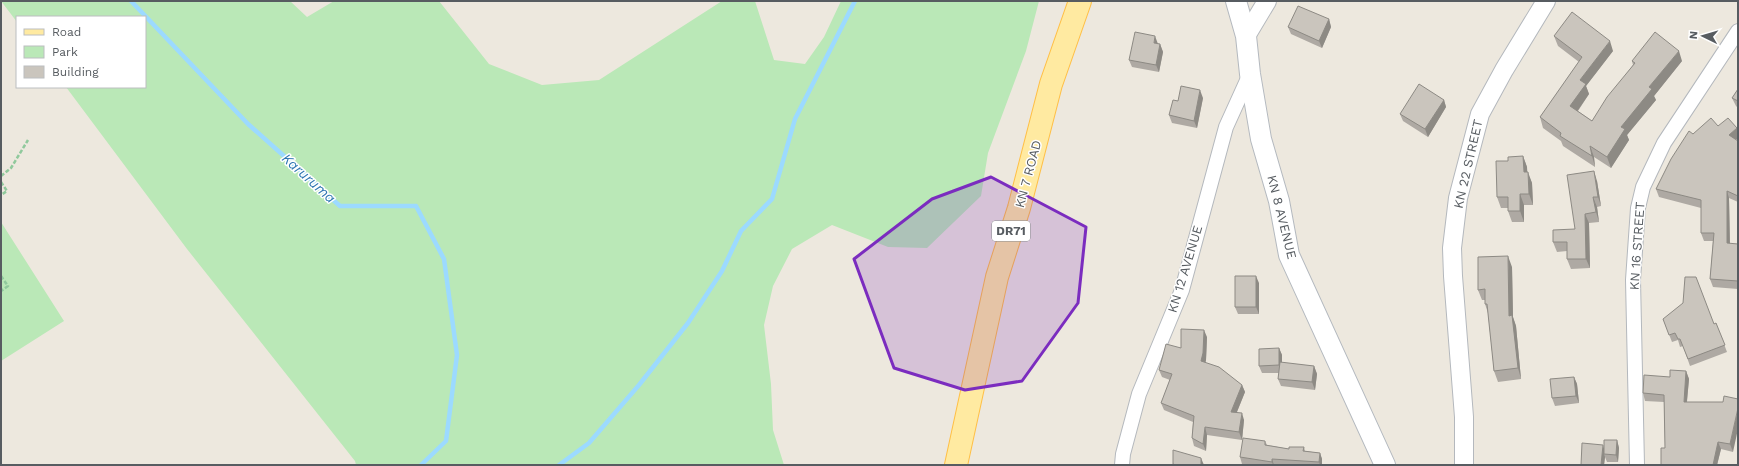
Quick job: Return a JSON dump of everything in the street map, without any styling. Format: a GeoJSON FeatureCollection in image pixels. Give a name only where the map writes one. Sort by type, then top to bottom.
{"type":"FeatureCollection","features":[{"type":"Feature","properties":{"kind":"main road","name":"KN 7 ROAD"},"geometry":{"type":"LineString","coordinates":[[956,465],[997,276],[1019,208],[1051,84],[1080,1]]}},
{"type":"Feature","properties":{"kind":"main road","name":"KN 8 AVENUE"},"geometry":{"type":"LineString","coordinates":[[1236,1],[1246,36],[1250,74],[1261,139],[1279,201],[1289,255],[1308,300],[1385,465]]}},
{"type":"Feature","properties":{"kind":"street"},"geometry":{"type":"LineString","coordinates":[[1246,36],[1268,1]]}},
{"type":"Feature","properties":{"kind":"street","name":"KN 22 STREET"},"geometry":{"type":"LineString","coordinates":[[1464,465],[1464,417],[1452,248],[1458,198],[1480,114],[1504,70],[1546,1]]}},
{"type":"Feature","properties":{"kind":"street","name":"KN 16 STREET"},"geometry":{"type":"LineString","coordinates":[[1636,465],[1634,280],[1638,208],[1643,187],[1664,143],[1738,31]]}},
{"type":"Feature","properties":{"kind":"street","name":"KN 12 AVENUE"},"geometry":{"type":"LineString","coordinates":[[1122,465],[1123,454],[1139,394],[1182,290],[1226,126],[1250,74]]}},
{"type":"Feature","properties":{"kind":"path"},"geometry":{"type":"LineString","coordinates":[[1,176],[11,168],[28,140]]}},
{"type":"Feature","properties":{"kind":"path"},"geometry":{"type":"LineString","coordinates":[[1,182],[7,191],[1,195]]}},
{"type":"Feature","properties":{"kind":"path"},"geometry":{"type":"LineString","coordinates":[[1,276],[8,286],[1,291]]}},
{"type":"Feature","properties":{"kind":"highlighted area"},"geometry":{"type":"Polygon","coordinates":[[[991,177],[1086,227],[1078,303],[1022,381],[965,390],[894,368],[854,259],[932,199],[991,177]]]}},
{"type":"Feature","properties":{"kind":"green space"},"geometry":{"type":"Polygon","coordinates":[[[1,1],[290,1],[307,17],[334,1],[439,1],[489,64],[542,85],[599,80],[722,1],[755,1],[774,60],[805,64],[824,37],[841,1],[1039,1],[1026,51],[988,153],[981,196],[927,248],[888,247],[832,225],[792,249],[773,286],[764,325],[771,384],[773,430],[784,465],[356,465],[355,461],[187,249],[67,88],[146,88],[146,16],[16,16],[16,21],[1,1]]]}},
{"type":"Feature","properties":{"kind":"green space"},"geometry":{"type":"Polygon","coordinates":[[[1,222],[64,321],[1,361],[1,222]]]}},
{"type":"Feature","properties":{"kind":"building"},"geometry":{"type":"Polygon","coordinates":[[[1298,6],[1329,19],[1319,41],[1288,27],[1298,6]]]}},
{"type":"Feature","properties":{"kind":"building"},"geometry":{"type":"Polygon","coordinates":[[[1572,12],[1610,41],[1580,80],[1586,84],[1570,106],[1592,121],[1607,97],[1635,63],[1632,61],[1655,32],[1679,51],[1649,87],[1652,89],[1621,127],[1625,129],[1607,157],[1590,146],[1592,156],[1560,136],[1561,133],[1540,117],[1582,57],[1554,36],[1572,12]]]}},
{"type":"Feature","properties":{"kind":"building"},"geometry":{"type":"Polygon","coordinates":[[[1135,32],[1155,36],[1154,43],[1160,44],[1156,65],[1129,60],[1135,32]]]}},
{"type":"Feature","properties":{"kind":"building"},"geometry":{"type":"Polygon","coordinates":[[[1419,84],[1444,100],[1425,129],[1400,114],[1419,84]]]}},
{"type":"Feature","properties":{"kind":"building"},"geometry":{"type":"Polygon","coordinates":[[[1181,86],[1200,90],[1194,121],[1169,115],[1173,100],[1178,101],[1181,86]]]}},
{"type":"Feature","properties":{"kind":"building"},"geometry":{"type":"Polygon","coordinates":[[[1738,89],[1738,101],[1732,98],[1738,89]]]}},
{"type":"Feature","properties":{"kind":"building"},"geometry":{"type":"Polygon","coordinates":[[[1711,118],[1718,126],[1728,118],[1737,128],[1729,135],[1738,141],[1738,196],[1727,191],[1727,243],[1738,244],[1738,281],[1710,279],[1714,233],[1701,233],[1701,200],[1656,189],[1671,159],[1689,131],[1693,134],[1711,118]]]}},
{"type":"Feature","properties":{"kind":"building"},"geometry":{"type":"Polygon","coordinates":[[[1523,156],[1524,172],[1528,172],[1529,194],[1520,194],[1520,211],[1508,211],[1508,197],[1497,197],[1496,161],[1508,161],[1508,157],[1523,156]]]}},
{"type":"Feature","properties":{"kind":"building"},"geometry":{"type":"Polygon","coordinates":[[[1594,171],[1598,197],[1593,197],[1596,212],[1585,214],[1586,259],[1567,259],[1567,242],[1553,242],[1553,230],[1575,229],[1567,175],[1594,171]]]}},
{"type":"Feature","properties":{"kind":"building"},"geometry":{"type":"Polygon","coordinates":[[[1508,256],[1509,316],[1512,315],[1518,368],[1494,371],[1487,304],[1485,304],[1485,289],[1478,290],[1478,257],[1508,256]]]}},
{"type":"Feature","properties":{"kind":"building"},"geometry":{"type":"Polygon","coordinates":[[[1235,276],[1256,276],[1256,307],[1235,307],[1235,276]]]}},
{"type":"Feature","properties":{"kind":"building"},"geometry":{"type":"Polygon","coordinates":[[[1685,277],[1696,277],[1714,324],[1716,323],[1725,345],[1688,359],[1680,339],[1678,339],[1675,333],[1669,335],[1663,319],[1683,303],[1685,277]]]}},
{"type":"Feature","properties":{"kind":"building"},"geometry":{"type":"Polygon","coordinates":[[[1181,329],[1204,330],[1203,353],[1201,361],[1219,367],[1242,385],[1231,412],[1242,413],[1239,432],[1205,427],[1203,444],[1192,438],[1194,416],[1161,403],[1172,374],[1159,370],[1166,344],[1181,348],[1181,329]]]}},
{"type":"Feature","properties":{"kind":"building"},"geometry":{"type":"Polygon","coordinates":[[[1279,348],[1279,365],[1259,366],[1259,349],[1279,348]]]}},
{"type":"Feature","properties":{"kind":"building"},"geometry":{"type":"Polygon","coordinates":[[[1280,362],[1314,366],[1312,382],[1278,379],[1280,362]]]}},
{"type":"Feature","properties":{"kind":"building"},"geometry":{"type":"Polygon","coordinates":[[[1670,370],[1686,371],[1684,402],[1723,402],[1724,396],[1738,399],[1738,408],[1730,444],[1718,442],[1713,465],[1661,465],[1661,448],[1665,448],[1664,395],[1643,393],[1644,375],[1670,377],[1670,370]]]}},
{"type":"Feature","properties":{"kind":"building"},"geometry":{"type":"Polygon","coordinates":[[[1574,377],[1576,396],[1552,398],[1550,379],[1574,377]]]}},
{"type":"Feature","properties":{"kind":"building"},"geometry":{"type":"Polygon","coordinates":[[[1243,438],[1265,441],[1265,445],[1289,449],[1289,447],[1304,447],[1303,451],[1320,453],[1319,462],[1272,459],[1272,462],[1240,457],[1243,438]]]}},
{"type":"Feature","properties":{"kind":"building"},"geometry":{"type":"Polygon","coordinates":[[[1604,440],[1617,440],[1616,455],[1604,454],[1604,440]]]}},
{"type":"Feature","properties":{"kind":"building"},"geometry":{"type":"Polygon","coordinates":[[[1582,443],[1603,445],[1601,465],[1581,465],[1582,443]]]}},
{"type":"Feature","properties":{"kind":"building"},"geometry":{"type":"Polygon","coordinates":[[[1173,450],[1201,458],[1201,465],[1173,464],[1173,450]]]}},
{"type":"Feature","properties":{"kind":"waterway","name":"Karuruma"},"geometry":{"type":"LineString","coordinates":[[131,1],[145,16]]}},
{"type":"Feature","properties":{"kind":"waterway"},"geometry":{"type":"LineString","coordinates":[[559,465],[589,443],[639,385],[688,323],[722,271],[741,231],[772,199],[795,119],[855,1]]}},
{"type":"Feature","properties":{"kind":"waterway","name":"Karuruma"},"geometry":{"type":"LineString","coordinates":[[146,17],[248,124],[340,206],[416,206],[444,259],[457,355],[446,441],[421,465]]}}]}
